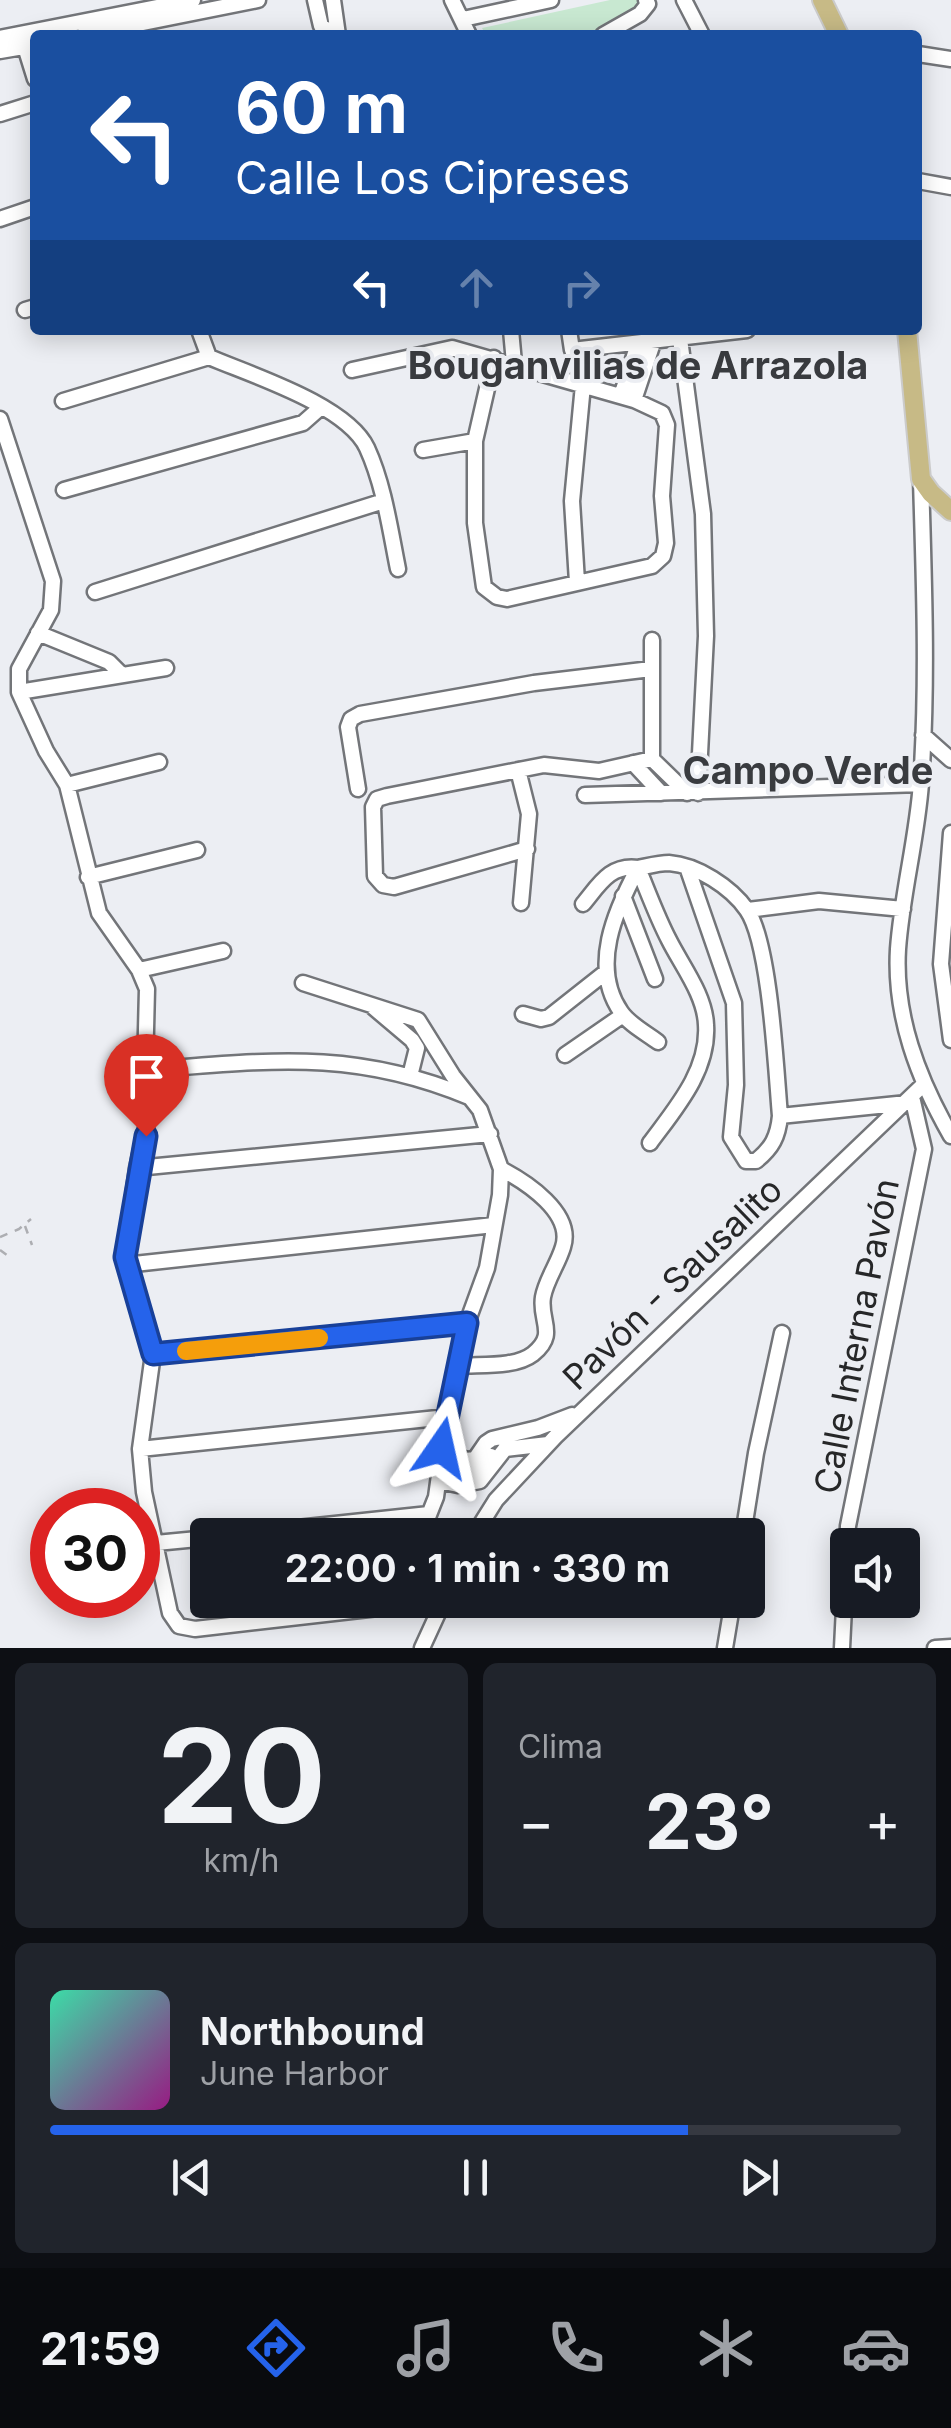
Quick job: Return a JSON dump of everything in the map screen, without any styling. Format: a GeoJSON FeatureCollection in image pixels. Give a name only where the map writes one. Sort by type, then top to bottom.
{"type":"FeatureCollection","features":[{"type":"Feature","properties":{"kind":"main road"},"geometry":{"type":"LineString","coordinates":[[822,0],[837,30]]}},
{"type":"Feature","properties":{"kind":"main road"},"geometry":{"type":"LineString","coordinates":[[907,335],[922,479],[938,501],[951,510]]}},
{"type":"Feature","properties":{"kind":"street"},"geometry":{"type":"LineString","coordinates":[[53,30],[193,0]]}},
{"type":"Feature","properties":{"kind":"street"},"geometry":{"type":"LineString","coordinates":[[109,30],[258,0]]}},
{"type":"Feature","properties":{"kind":"street"},"geometry":{"type":"LineString","coordinates":[[314,0],[321,26],[328,30]]}},
{"type":"Feature","properties":{"kind":"street"},"geometry":{"type":"LineString","coordinates":[[334,0],[337,30]]}},
{"type":"Feature","properties":{"kind":"street"},"geometry":{"type":"LineString","coordinates":[[452,0],[467,30]]}},
{"type":"Feature","properties":{"kind":"street"},"geometry":{"type":"LineString","coordinates":[[463,19],[551,0]]}},
{"type":"Feature","properties":{"kind":"street"},"geometry":{"type":"LineString","coordinates":[[684,0],[699,30]]}},
{"type":"Feature","properties":{"kind":"street"},"geometry":{"type":"LineString","coordinates":[[611,30],[640,14],[650,1]]}},
{"type":"Feature","properties":{"kind":"street"},"geometry":{"type":"LineString","coordinates":[[0,38],[27,42]]}},
{"type":"Feature","properties":{"kind":"street"},"geometry":{"type":"LineString","coordinates":[[0,52],[27,42]]}},
{"type":"Feature","properties":{"kind":"street"},"geometry":{"type":"LineString","coordinates":[[922,54],[951,58]]}},
{"type":"Feature","properties":{"kind":"street"},"geometry":{"type":"LineString","coordinates":[[0,114],[30,105]]}},
{"type":"Feature","properties":{"kind":"street"},"geometry":{"type":"LineString","coordinates":[[922,182],[951,187]]}},
{"type":"Feature","properties":{"kind":"street"},"geometry":{"type":"LineString","coordinates":[[0,219],[30,210]]}},
{"type":"Feature","properties":{"kind":"street"},"geometry":{"type":"LineString","coordinates":[[201,335],[208,356]]}},
{"type":"Feature","properties":{"kind":"street"},"geometry":{"type":"LineString","coordinates":[[511,335],[514,363]]}},
{"type":"Feature","properties":{"kind":"street"},"geometry":{"type":"LineString","coordinates":[[570,335],[572,350],[714,335]]}},
{"type":"Feature","properties":{"kind":"street"},"geometry":{"type":"LineString","coordinates":[[680,340],[703,514],[706,636],[693,793]]}},
{"type":"Feature","properties":{"kind":"street"},"geometry":{"type":"LineString","coordinates":[[627,398],[645,343]]}},
{"type":"Feature","properties":{"kind":"street"},"geometry":{"type":"LineString","coordinates":[[352,370],[452,348],[494,358],[514,363],[662,412],[667,425],[662,496],[666,543],[662,556],[652,566],[508,599],[488,591],[482,582],[474,524],[475,440],[494,358]]}},
{"type":"Feature","properties":{"kind":"street"},"geometry":{"type":"LineString","coordinates":[[62,401],[208,356],[320,408],[346,424],[367,446],[398,569]]}},
{"type":"Feature","properties":{"kind":"street"},"geometry":{"type":"LineString","coordinates":[[577,582],[572,501],[583,385]]}},
{"type":"Feature","properties":{"kind":"street"},"geometry":{"type":"LineString","coordinates":[[64,490],[302,423],[320,408]]}},
{"type":"Feature","properties":{"kind":"street"},"geometry":{"type":"LineString","coordinates":[[0,419],[53,580],[50,610],[22,662],[19,692],[66,785],[99,913],[139,970],[147,989],[148,1119],[126,1265],[153,1354],[140,1449],[144,1488]]}},
{"type":"Feature","properties":{"kind":"street"},"geometry":{"type":"LineString","coordinates":[[422,450],[475,440]]}},
{"type":"Feature","properties":{"kind":"street"},"geometry":{"type":"LineString","coordinates":[[922,479],[926,646],[921,784],[903,909],[898,978],[914,1095],[951,1136]]}},
{"type":"Feature","properties":{"kind":"street"},"geometry":{"type":"LineString","coordinates":[[94,592],[384,502]]}},
{"type":"Feature","properties":{"kind":"street"},"geometry":{"type":"LineString","coordinates":[[38,633],[109,662],[122,676]]}},
{"type":"Feature","properties":{"kind":"street"},"geometry":{"type":"LineString","coordinates":[[652,640],[652,759],[693,793]]}},
{"type":"Feature","properties":{"kind":"street"},"geometry":{"type":"LineString","coordinates":[[19,692],[166,668]]}},
{"type":"Feature","properties":{"kind":"street"},"geometry":{"type":"LineString","coordinates":[[358,789],[348,727],[351,719],[360,714],[534,683],[651,669]]}},
{"type":"Feature","properties":{"kind":"street"},"geometry":{"type":"LineString","coordinates":[[923,734],[951,760]]}},
{"type":"Feature","properties":{"kind":"street"},"geometry":{"type":"LineString","coordinates":[[527,849],[386,886],[375,876],[374,802],[387,796],[518,770],[544,766],[599,771],[652,759]]}},
{"type":"Feature","properties":{"kind":"street"},"geometry":{"type":"LineString","coordinates":[[66,785],[158,762]]}},
{"type":"Feature","properties":{"kind":"street"},"geometry":{"type":"LineString","coordinates":[[633,763],[660,794]]}},
{"type":"Feature","properties":{"kind":"street"},"geometry":{"type":"LineString","coordinates":[[518,770],[529,814],[521,903]]}},
{"type":"Feature","properties":{"kind":"street"},"geometry":{"type":"LineString","coordinates":[[585,794],[921,784]]}},
{"type":"Feature","properties":{"kind":"street"},"geometry":{"type":"LineString","coordinates":[[951,833],[941,964],[951,1040]]}},
{"type":"Feature","properties":{"kind":"street"},"geometry":{"type":"LineString","coordinates":[[88,877],[198,850]]}},
{"type":"Feature","properties":{"kind":"street"},"geometry":{"type":"LineString","coordinates":[[583,904],[618,868],[667,863],[687,867],[723,884],[748,910],[766,977],[780,1116],[778,1136],[756,1162],[746,1161],[731,1137],[736,1085],[734,1004],[687,867]]}},
{"type":"Feature","properties":{"kind":"street"},"geometry":{"type":"LineString","coordinates":[[638,868],[610,934],[606,972],[622,1016],[658,1042]]}},
{"type":"Feature","properties":{"kind":"street"},"geometry":{"type":"LineString","coordinates":[[638,868],[669,940],[692,980],[706,1024],[703,1054],[686,1095],[650,1143]]}},
{"type":"Feature","properties":{"kind":"street"},"geometry":{"type":"LineString","coordinates":[[623,896],[655,979]]}},
{"type":"Feature","properties":{"kind":"street"},"geometry":{"type":"LineString","coordinates":[[748,910],[819,901],[903,909]]}},
{"type":"Feature","properties":{"kind":"street"},"geometry":{"type":"LineString","coordinates":[[139,970],[223,951]]}},
{"type":"Feature","properties":{"kind":"street"},"geometry":{"type":"LineString","coordinates":[[524,1014],[542,1020],[549,1017],[606,972]]}},
{"type":"Feature","properties":{"kind":"street"},"geometry":{"type":"LineString","coordinates":[[303,983],[418,1020],[480,1110],[501,1169],[487,1268],[467,1323],[446,1417],[440,1481],[427,1518]]}},
{"type":"Feature","properties":{"kind":"street"},"geometry":{"type":"LineString","coordinates":[[366,1002],[417,1048],[410,1076]]}},
{"type":"Feature","properties":{"kind":"street"},"geometry":{"type":"LineString","coordinates":[[566,1055],[622,1016]]}},
{"type":"Feature","properties":{"kind":"street"},"geometry":{"type":"LineString","coordinates":[[145,1070],[287,1060],[357,1064],[410,1076],[469,1097]]}},
{"type":"Feature","properties":{"kind":"street"},"geometry":{"type":"LineString","coordinates":[[780,1116],[914,1095]]}},
{"type":"Feature","properties":{"kind":"street","name":"Pavón - Sausalito"},"geometry":{"type":"LineString","coordinates":[[485,1518],[496,1500],[552,1440],[914,1095]]}},
{"type":"Feature","properties":{"kind":"street","name":"Calle Interna Pavón"},"geometry":{"type":"LineString","coordinates":[[842,1648],[848,1526],[924,1148],[914,1095]]}},
{"type":"Feature","properties":{"kind":"street"},"geometry":{"type":"LineString","coordinates":[[138,1168],[490,1134]]}},
{"type":"Feature","properties":{"kind":"street"},"geometry":{"type":"LineString","coordinates":[[458,1366],[523,1360],[537,1350],[546,1336],[543,1298],[564,1246],[565,1232],[560,1218],[523,1180],[501,1169]]}},
{"type":"Feature","properties":{"kind":"street"},"geometry":{"type":"LineString","coordinates":[[126,1265],[494,1225]]}},
{"type":"Feature","properties":{"kind":"street"},"geometry":{"type":"LineString","coordinates":[[153,1354],[467,1323]]}},
{"type":"Feature","properties":{"kind":"street"},"geometry":{"type":"LineString","coordinates":[[746,1518],[782,1333]]}},
{"type":"Feature","properties":{"kind":"street"},"geometry":{"type":"LineString","coordinates":[[441,1456],[475,1459],[486,1443],[582,1411]]}},
{"type":"Feature","properties":{"kind":"street"},"geometry":{"type":"LineString","coordinates":[[140,1449],[446,1417]]}},
{"type":"Feature","properties":{"kind":"street"},"geometry":{"type":"LineString","coordinates":[[538,1428],[552,1440]]}},
{"type":"Feature","properties":{"kind":"street"},"geometry":{"type":"LineString","coordinates":[[440,1481],[480,1481],[505,1450],[552,1440]]}},
{"type":"Feature","properties":{"kind":"street"},"geometry":{"type":"LineString","coordinates":[[522,1446],[534,1460]]}},
{"type":"Feature","properties":{"kind":"street"},"geometry":{"type":"LineString","coordinates":[[391,1518],[429,1514]]}},
{"type":"Feature","properties":{"kind":"street"},"geometry":{"type":"LineString","coordinates":[[160,1543],[190,1540]]}},
{"type":"Feature","properties":{"kind":"street"},"geometry":{"type":"LineString","coordinates":[[160,1563],[170,1612],[179,1626],[195,1629],[291,1618]]}},
{"type":"Feature","properties":{"kind":"street"},"geometry":{"type":"LineString","coordinates":[[422,1648],[436,1618]]}},
{"type":"Feature","properties":{"kind":"street"},"geometry":{"type":"LineString","coordinates":[[725,1648],[730,1618]]}},
{"type":"Feature","properties":{"kind":"street"},"geometry":{"type":"LineString","coordinates":[[935,1648],[951,1647]]}},
{"type":"Feature","properties":{"kind":"path"},"geometry":{"type":"LineString","coordinates":[[0,1238],[31,1219]]}},
{"type":"Feature","properties":{"kind":"path"},"geometry":{"type":"LineString","coordinates":[[25,1224],[32,1245]]}},
{"type":"Feature","properties":{"kind":"path"},"geometry":{"type":"LineString","coordinates":[[0,1250],[11,1258]]}},
{"type":"Feature","properties":{"kind":"green space"},"geometry":{"type":"Polygon","coordinates":[[[610,0],[637,0],[640,6],[604,30],[482,28],[610,0]]]}},
{"type":"Feature","properties":{"kind":"slow traffic"},"geometry":{"type":"LineString","coordinates":[[186,1351],[319,1338]]}},
{"type":"Feature","properties":{"kind":"district","name":"Bouganvilias de Arrazola"},"geometry":{"type":"Point","coordinates":[638,365]}},
{"type":"Feature","properties":{"kind":"district","name":"Campo Verde"},"geometry":{"type":"Point","coordinates":[808,770]}},
{"type":"Feature","properties":{"kind":"route"},"geometry":{"type":"LineString","coordinates":[[146,1136],[125,1257],[153,1354],[467,1323],[441,1448]]}}]}
